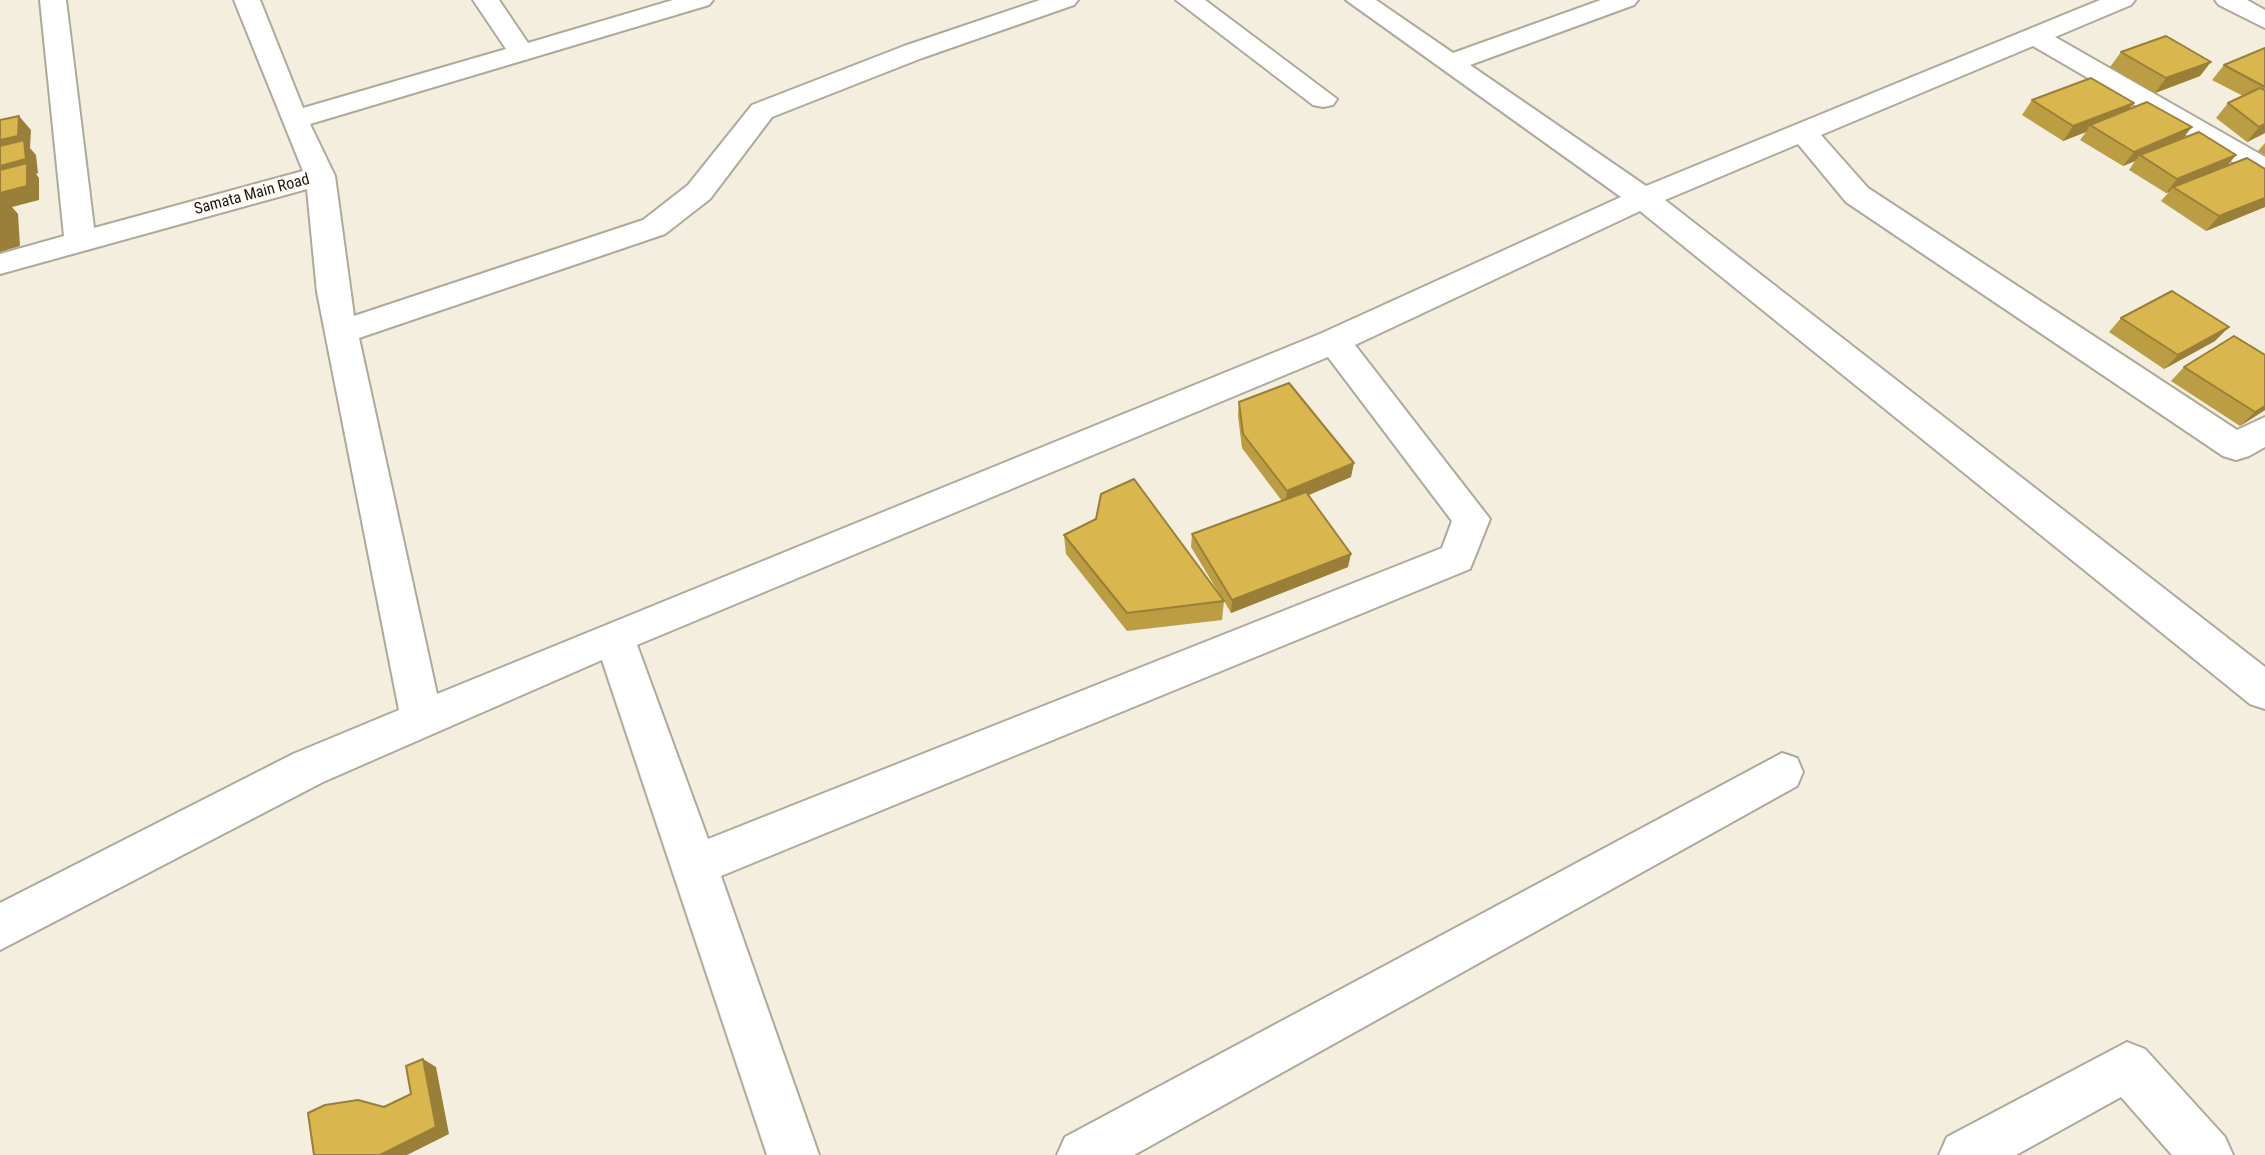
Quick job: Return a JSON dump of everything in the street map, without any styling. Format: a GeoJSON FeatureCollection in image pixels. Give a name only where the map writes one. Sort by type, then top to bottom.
{"type":"FeatureCollection","features":[{"type":"Feature","properties":{"kind":"street"},"geometry":{"type":"LineString","coordinates":[[52,0],[80,242]]}},
{"type":"Feature","properties":{"kind":"street","name":"Samata Main Road"},"geometry":{"type":"LineString","coordinates":[[0,264],[320,176],[294,120],[247,0]]}},
{"type":"Feature","properties":{"kind":"street"},"geometry":{"type":"LineString","coordinates":[[486,0],[521,52]]}},
{"type":"Feature","properties":{"kind":"street"},"geometry":{"type":"LineString","coordinates":[[294,120],[700,0]]}},
{"type":"Feature","properties":{"kind":"street"},"geometry":{"type":"LineString","coordinates":[[342,332],[654,227],[699,192],[762,111],[913,52],[1065,0]]}},
{"type":"Feature","properties":{"kind":"street"},"geometry":{"type":"LineString","coordinates":[[1189,0],[1323,99]]}},
{"type":"Feature","properties":{"kind":"street"},"geometry":{"type":"LineString","coordinates":[[1359,0],[1643,198],[2265,691]]}},
{"type":"Feature","properties":{"kind":"street"},"geometry":{"type":"LineString","coordinates":[[1450,63],[1625,0]]}},
{"type":"Feature","properties":{"kind":"street"},"geometry":{"type":"LineString","coordinates":[[0,927],[308,768],[614,637],[1334,341],[1643,198],[2122,0]]}},
{"type":"Feature","properties":{"kind":"street"},"geometry":{"type":"LineString","coordinates":[[2228,0],[2265,20]]}},
{"type":"Feature","properties":{"kind":"street"},"geometry":{"type":"LineString","coordinates":[[2034,36],[2265,169]]}},
{"type":"Feature","properties":{"kind":"street"},"geometry":{"type":"LineString","coordinates":[[1803,132],[1857,195],[2236,447],[2265,430]]}},
{"type":"Feature","properties":{"kind":"street"},"geometry":{"type":"LineString","coordinates":[[320,176],[333,292],[422,719]]}},
{"type":"Feature","properties":{"kind":"street"},"geometry":{"type":"LineString","coordinates":[[695,865],[1457,558],[1471,519],[1334,341]]}},
{"type":"Feature","properties":{"kind":"street"},"geometry":{"type":"LineString","coordinates":[[614,637],[793,1155]]}},
{"type":"Feature","properties":{"kind":"street"},"geometry":{"type":"LineString","coordinates":[[1083,1155],[1782,772]]}},
{"type":"Feature","properties":{"kind":"street"},"geometry":{"type":"LineString","coordinates":[[1965,1155],[2127,1067],[2207,1155]]}},
{"type":"Feature","properties":{"kind":"building"},"geometry":{"type":"Polygon","coordinates":[[[2166,36],[2211,62],[2166,78],[2121,52],[2166,36]]]}},
{"type":"Feature","properties":{"kind":"building"},"geometry":{"type":"Polygon","coordinates":[[[2265,48],[2265,87],[2224,65],[2265,48]]]}},
{"type":"Feature","properties":{"kind":"building"},"geometry":{"type":"Polygon","coordinates":[[[2091,78],[2134,103],[2073,126],[2032,100],[2091,78]]]}},
{"type":"Feature","properties":{"kind":"building"},"geometry":{"type":"Polygon","coordinates":[[[2260,88],[2265,90],[2265,124],[2259,127],[2228,103],[2260,88]]]}},
{"type":"Feature","properties":{"kind":"building"},"geometry":{"type":"Polygon","coordinates":[[[2147,102],[2192,127],[2134,152],[2090,125],[2147,102]]]}},
{"type":"Feature","properties":{"kind":"building"},"geometry":{"type":"Polygon","coordinates":[[[19,116],[18,136],[0,140],[0,120],[19,116]]]}},
{"type":"Feature","properties":{"kind":"building"},"geometry":{"type":"Polygon","coordinates":[[[2199,132],[2236,155],[2177,179],[2140,155],[2199,132]]]}},
{"type":"Feature","properties":{"kind":"building"},"geometry":{"type":"Polygon","coordinates":[[[24,140],[26,159],[0,166],[0,146],[24,140]]]}},
{"type":"Feature","properties":{"kind":"building"},"geometry":{"type":"Polygon","coordinates":[[[2247,158],[2265,169],[2265,198],[2219,216],[2173,187],[2247,158]]]}},
{"type":"Feature","properties":{"kind":"building"},"geometry":{"type":"Polygon","coordinates":[[[27,163],[27,186],[0,193],[0,170],[27,163]]]}},
{"type":"Feature","properties":{"kind":"building"},"geometry":{"type":"Polygon","coordinates":[[[2172,291],[2229,327],[2178,355],[2121,318],[2172,291]]]}},
{"type":"Feature","properties":{"kind":"building"},"geometry":{"type":"Polygon","coordinates":[[[2234,336],[2265,355],[2265,406],[2255,412],[2184,367],[2234,336]]]}},
{"type":"Feature","properties":{"kind":"building"},"geometry":{"type":"Polygon","coordinates":[[[1289,383],[1354,463],[1287,491],[1243,434],[1239,402],[1289,383]]]}},
{"type":"Feature","properties":{"kind":"building"},"geometry":{"type":"Polygon","coordinates":[[[1134,479],[1224,601],[1127,613],[1064,535],[1096,519],[1101,494],[1134,479]]]}},
{"type":"Feature","properties":{"kind":"building"},"geometry":{"type":"Polygon","coordinates":[[[1306,492],[1351,554],[1232,600],[1192,534],[1306,492]]]}},
{"type":"Feature","properties":{"kind":"building"},"geometry":{"type":"Polygon","coordinates":[[[423,1059],[436,1127],[380,1155],[314,1155],[308,1113],[325,1105],[358,1100],[384,1107],[411,1094],[406,1066],[423,1059]]]}}]}
